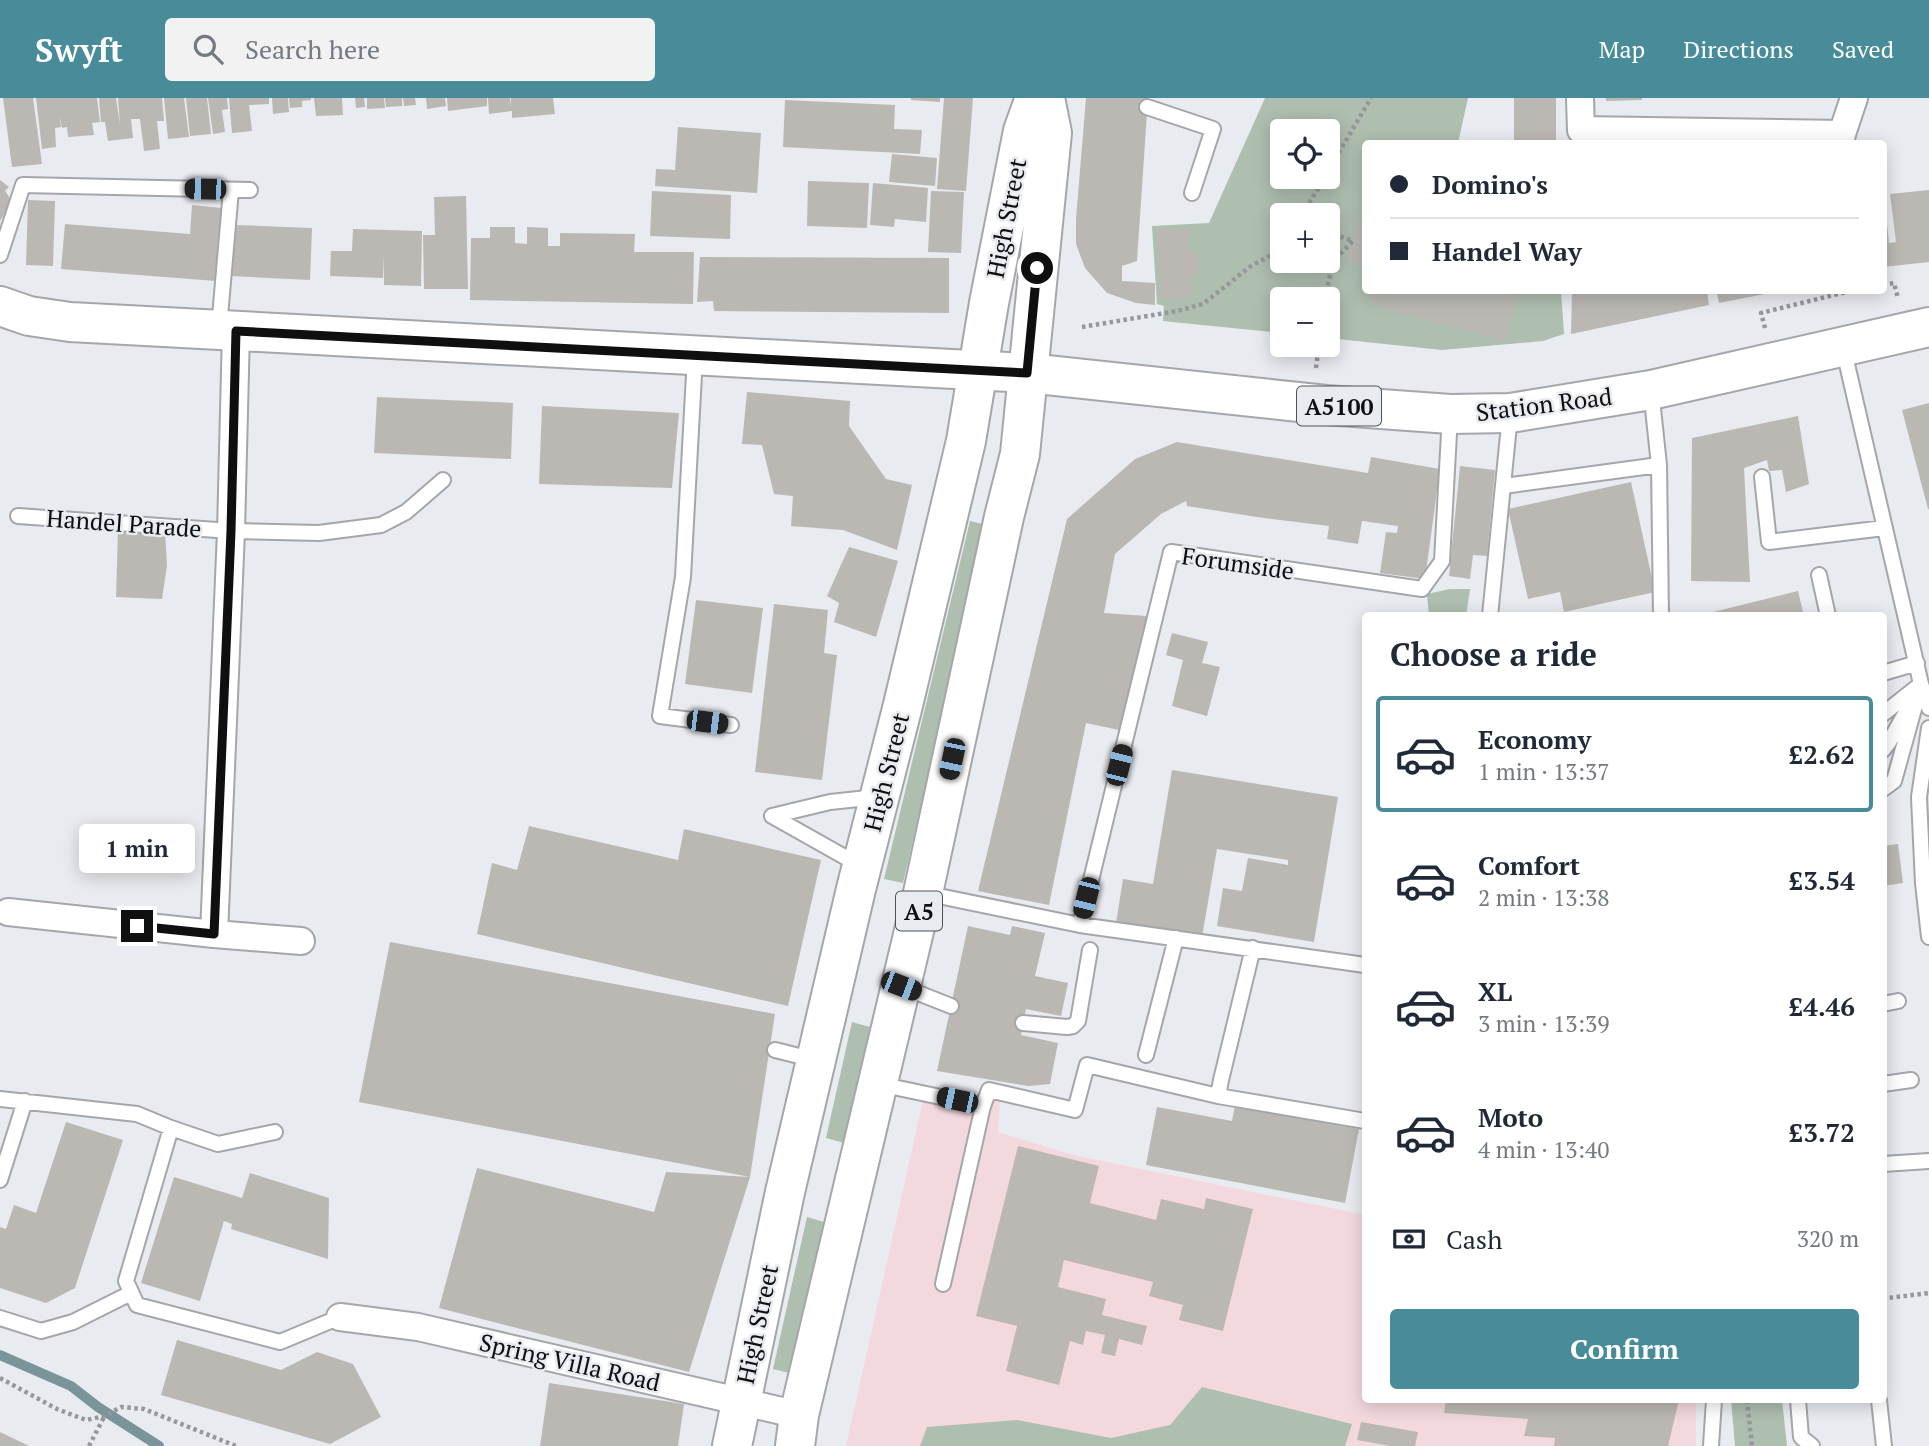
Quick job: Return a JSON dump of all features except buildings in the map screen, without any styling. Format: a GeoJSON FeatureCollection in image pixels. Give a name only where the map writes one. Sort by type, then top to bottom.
{"type":"FeatureCollection","features":[{"type":"Feature","properties":{"kind":"main road","name":"High Street"},"geometry":{"type":"LineString","coordinates":[[732,1446],[816,1060],[966,441],[989,303],[1023,131],[1035,98]]}},
{"type":"Feature","properties":{"kind":"main road","name":"High Street"},"geometry":{"type":"LineString","coordinates":[[797,1430],[923,893],[1020,454],[1052,133],[1045,98]]}},
{"type":"Feature","properties":{"kind":"main road","name":"Station Road"},"geometry":{"type":"LineString","coordinates":[[0,306],[29,316],[70,322],[978,369],[1313,404],[1450,414],[1510,413],[1651,390],[1929,327]]}},
{"type":"Feature","properties":{"kind":"street"},"geometry":{"type":"LineString","coordinates":[[1580,98],[1581,130],[1841,139],[1854,98]]}},
{"type":"Feature","properties":{"kind":"street"},"geometry":{"type":"LineString","coordinates":[[214,934],[231,531],[227,330]]}},
{"type":"Feature","properties":{"kind":"street"},"geometry":{"type":"LineString","coordinates":[[8,912],[301,941]]}},
{"type":"Feature","properties":{"kind":"street","name":"Spring Villa Road"},"geometry":{"type":"LineString","coordinates":[[340,1317],[418,1327],[740,1401],[797,1430]]}},
{"type":"Feature","properties":{"kind":"lane"},"geometry":{"type":"LineString","coordinates":[[1147,107],[1213,130],[1192,193]]}},
{"type":"Feature","properties":{"kind":"lane"},"geometry":{"type":"LineString","coordinates":[[0,255],[23,185],[250,190]]}},
{"type":"Feature","properties":{"kind":"lane"},"geometry":{"type":"LineString","coordinates":[[227,330],[231,190]]}},
{"type":"Feature","properties":{"kind":"lane"},"geometry":{"type":"LineString","coordinates":[[1842,346],[1929,708]]}},
{"type":"Feature","properties":{"kind":"lane"},"geometry":{"type":"LineString","coordinates":[[695,355],[683,577],[660,716],[731,725]]}},
{"type":"Feature","properties":{"kind":"lane"},"geometry":{"type":"LineString","coordinates":[[1651,390],[1660,465],[1661,612]]}},
{"type":"Feature","properties":{"kind":"lane"},"geometry":{"type":"LineString","coordinates":[[1490,612],[1510,413]]}},
{"type":"Feature","properties":{"kind":"lane","name":"Forumside"},"geometry":{"type":"LineString","coordinates":[[1080,925],[1171,552],[1422,589],[1442,561],[1450,414]]}},
{"type":"Feature","properties":{"kind":"lane"},"geometry":{"type":"LineString","coordinates":[[1504,486],[1660,465]]}},
{"type":"Feature","properties":{"kind":"lane"},"geometry":{"type":"LineString","coordinates":[[1762,477],[1769,542],[1884,528]]}},
{"type":"Feature","properties":{"kind":"lane","name":"Handel Parade"},"geometry":{"type":"LineString","coordinates":[[18,516],[231,531],[319,533],[381,525],[406,512],[443,480]]}},
{"type":"Feature","properties":{"kind":"lane"},"geometry":{"type":"LineString","coordinates":[[1819,575],[1827,612]]}},
{"type":"Feature","properties":{"kind":"lane"},"geometry":{"type":"LineString","coordinates":[[1887,672],[1917,663]]}},
{"type":"Feature","properties":{"kind":"lane"},"geometry":{"type":"LineString","coordinates":[[1887,711],[1922,684]]}},
{"type":"Feature","properties":{"kind":"lane"},"geometry":{"type":"LineString","coordinates":[[1887,729],[1922,684]]}},
{"type":"Feature","properties":{"kind":"lane"},"geometry":{"type":"LineString","coordinates":[[1887,745],[1922,684]]}},
{"type":"Feature","properties":{"kind":"lane"},"geometry":{"type":"LineString","coordinates":[[1887,786],[1894,781],[1922,684]]}},
{"type":"Feature","properties":{"kind":"lane"},"geometry":{"type":"LineString","coordinates":[[1929,728],[1919,797],[1923,884],[1929,937]]}},
{"type":"Feature","properties":{"kind":"lane"},"geometry":{"type":"LineString","coordinates":[[862,866],[772,816],[830,802],[880,796]]}},
{"type":"Feature","properties":{"kind":"lane"},"geometry":{"type":"LineString","coordinates":[[923,893],[1080,925],[1362,965]]}},
{"type":"Feature","properties":{"kind":"lane"},"geometry":{"type":"LineString","coordinates":[[1146,1055],[1176,938]]}},
{"type":"Feature","properties":{"kind":"lane"},"geometry":{"type":"LineString","coordinates":[[1218,1096],[1253,948]]}},
{"type":"Feature","properties":{"kind":"lane"},"geometry":{"type":"LineString","coordinates":[[1023,1023],[1067,1027],[1078,1021],[1090,950]]}},
{"type":"Feature","properties":{"kind":"lane"},"geometry":{"type":"LineString","coordinates":[[901,986],[951,1006]]}},
{"type":"Feature","properties":{"kind":"lane"},"geometry":{"type":"LineString","coordinates":[[1887,1003],[1898,1001]]}},
{"type":"Feature","properties":{"kind":"lane"},"geometry":{"type":"LineString","coordinates":[[775,1051],[816,1060]]}},
{"type":"Feature","properties":{"kind":"lane"},"geometry":{"type":"LineString","coordinates":[[943,1283],[983,1105],[989,1090],[1075,1110],[1087,1065],[1218,1096],[1362,1120]]}},
{"type":"Feature","properties":{"kind":"lane"},"geometry":{"type":"LineString","coordinates":[[1887,1083],[1911,1080]]}},
{"type":"Feature","properties":{"kind":"lane"},"geometry":{"type":"LineString","coordinates":[[879,1084],[983,1105]]}},
{"type":"Feature","properties":{"kind":"lane"},"geometry":{"type":"LineString","coordinates":[[0,1099],[137,1114],[218,1144],[275,1132]]}},
{"type":"Feature","properties":{"kind":"lane"},"geometry":{"type":"LineString","coordinates":[[0,1180],[26,1101]]}},
{"type":"Feature","properties":{"kind":"lane"},"geometry":{"type":"LineString","coordinates":[[171,1128],[125,1282],[137,1305],[280,1342],[340,1317]]}},
{"type":"Feature","properties":{"kind":"lane"},"geometry":{"type":"LineString","coordinates":[[1887,1164],[1929,1161]]}},
{"type":"Feature","properties":{"kind":"lane"},"geometry":{"type":"LineString","coordinates":[[0,1318],[41,1331],[74,1322],[131,1293]]}},
{"type":"Feature","properties":{"kind":"lane"},"geometry":{"type":"LineString","coordinates":[[1711,1446],[1714,1403]]}},
{"type":"Feature","properties":{"kind":"lane"},"geometry":{"type":"LineString","coordinates":[[1798,1403],[1801,1437],[1812,1446]]}},
{"type":"Feature","properties":{"kind":"lane"},"geometry":{"type":"LineString","coordinates":[[1879,1403],[1884,1446]]}},
{"type":"Feature","properties":{"kind":"path"},"geometry":{"type":"LineString","coordinates":[[1340,151],[1371,98]]}},
{"type":"Feature","properties":{"kind":"path"},"geometry":{"type":"LineString","coordinates":[[1340,236],[1353,241],[1340,255]]}},
{"type":"Feature","properties":{"kind":"path"},"geometry":{"type":"LineString","coordinates":[[1082,327],[1203,304],[1251,266],[1270,256]]}},
{"type":"Feature","properties":{"kind":"path"},"geometry":{"type":"LineString","coordinates":[[1887,284],[1894,283],[1898,299]]}},
{"type":"Feature","properties":{"kind":"path"},"geometry":{"type":"LineString","coordinates":[[1765,328],[1761,313],[1832,294]]}},
{"type":"Feature","properties":{"kind":"path"},"geometry":{"type":"LineString","coordinates":[[1887,1298],[1929,1293]]}},
{"type":"Feature","properties":{"kind":"path"},"geometry":{"type":"LineString","coordinates":[[0,1378],[57,1409],[86,1420],[105,1416],[121,1407],[144,1409],[236,1446]]}},
{"type":"Feature","properties":{"kind":"path"},"geometry":{"type":"LineString","coordinates":[[1747,1403],[1752,1446]]}},
{"type":"Feature","properties":{"kind":"path"},"geometry":{"type":"LineString","coordinates":[[89,1446],[105,1416]]}},
{"type":"Feature","properties":{"kind":"shaded area"},"geometry":{"type":"Polygon","coordinates":[[[926,1087],[1000,1101],[998,1132],[1073,1155],[1362,1214],[1362,1403],[1696,1403],[1696,1446],[846,1446],[926,1087]]]}},
{"type":"Feature","properties":{"kind":"green space"},"geometry":{"type":"Polygon","coordinates":[[[1265,98],[1468,98],[1459,140],[1362,140],[1362,294],[1561,294],[1564,334],[1543,341],[1442,350],[1340,339],[1340,287],[1270,287],[1270,332],[1163,321],[1164,306],[1157,304],[1152,226],[1209,223],[1265,98]]]}},
{"type":"Feature","properties":{"kind":"green space"},"geometry":{"type":"Polygon","coordinates":[[[970,521],[987,525],[903,883],[884,879],[970,521]]]}},
{"type":"Feature","properties":{"kind":"green space"},"geometry":{"type":"Polygon","coordinates":[[[1450,589],[1470,589],[1467,612],[1429,612],[1427,594],[1450,589]]]}},
{"type":"Feature","properties":{"kind":"green space"},"geometry":{"type":"Polygon","coordinates":[[[852,1022],[870,1027],[844,1143],[826,1138],[852,1022]]]}},
{"type":"Feature","properties":{"kind":"green space"},"geometry":{"type":"Polygon","coordinates":[[[807,1217],[824,1222],[789,1373],[773,1369],[807,1217]]]}},
{"type":"Feature","properties":{"kind":"green space"},"geometry":{"type":"Polygon","coordinates":[[[1202,1387],[1352,1424],[1345,1446],[920,1446],[927,1427],[1017,1420],[1111,1438],[1170,1425],[1202,1387]]]}},
{"type":"Feature","properties":{"kind":"green space"},"geometry":{"type":"Polygon","coordinates":[[[1731,1403],[1782,1403],[1787,1446],[1735,1446],[1731,1403]]]}},
{"type":"Feature","properties":{"kind":"waterway"},"geometry":{"type":"LineString","coordinates":[[0,1355],[71,1386],[98,1407],[159,1446]]}},
{"type":"Feature","properties":{"kind":"route"},"geometry":{"type":"LineString","coordinates":[[137,926],[214,934],[231,531],[236,331],[1027,373],[1037,268]]}}]}
